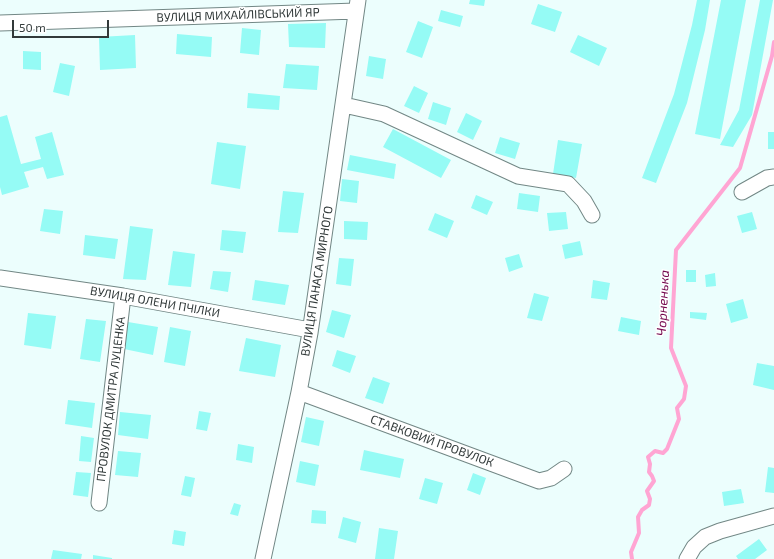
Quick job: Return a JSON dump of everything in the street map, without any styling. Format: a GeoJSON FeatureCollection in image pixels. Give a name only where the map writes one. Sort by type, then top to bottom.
{"type":"FeatureCollection","features":[{"type":"Feature","properties":{"kind":"street","name":"ВУЛИЦЯ МИХАЙЛІВСЬКИЙ ЯР"},"geometry":{"type":"LineString","coordinates":[[0,23],[357,6]]}},
{"type":"Feature","properties":{"kind":"street","name":"ВУЛИЦЯ ПАНАСА МИРНОГО"},"geometry":{"type":"LineString","coordinates":[[263,559],[299,392],[310,330],[344,105],[357,6]]}},
{"type":"Feature","properties":{"kind":"street"},"geometry":{"type":"LineString","coordinates":[[344,105],[384,114],[518,176],[568,184],[584,201],[592,216]]}},
{"type":"Feature","properties":{"kind":"street"},"geometry":{"type":"LineString","coordinates":[[742,192],[767,178],[774,177]]}},
{"type":"Feature","properties":{"kind":"street","name":"ВУЛИЦЯ ОЛЕНИ ПЧІЛКИ"},"geometry":{"type":"LineString","coordinates":[[0,278],[123,296],[310,330]]}},
{"type":"Feature","properties":{"kind":"street","name":"ПРОВУЛОК ДМИТРА ЛУЦЕНКА"},"geometry":{"type":"LineString","coordinates":[[99,503],[123,296]]}},
{"type":"Feature","properties":{"kind":"street","name":"СТАВКОВИЙ ПРОВУЛОК"},"geometry":{"type":"LineString","coordinates":[[299,392],[539,481],[551,478],[564,469]]}},
{"type":"Feature","properties":{"kind":"street"},"geometry":{"type":"LineString","coordinates":[[687,559],[694,547],[705,537],[720,530],[774,516]]}},
{"type":"Feature","properties":{"kind":"building"},"geometry":{"type":"Polygon","coordinates":[[[470,0],[485,0],[484,6],[469,4],[470,0]]]}},
{"type":"Feature","properties":{"kind":"building"},"geometry":{"type":"Polygon","coordinates":[[[697,0],[710,0],[705,30],[687,103],[656,183],[642,178],[674,94],[697,0]]]}},
{"type":"Feature","properties":{"kind":"building"},"geometry":{"type":"Polygon","coordinates":[[[721,0],[746,0],[720,139],[695,134],[721,0]]]}},
{"type":"Feature","properties":{"kind":"building"},"geometry":{"type":"Polygon","coordinates":[[[760,0],[773,0],[752,115],[733,147],[720,145],[739,110],[760,0]]]}},
{"type":"Feature","properties":{"kind":"building"},"geometry":{"type":"Polygon","coordinates":[[[538,4],[562,12],[555,32],[531,24],[538,4]]]}},
{"type":"Feature","properties":{"kind":"building"},"geometry":{"type":"Polygon","coordinates":[[[441,10],[463,16],[460,27],[438,21],[441,10]]]}},
{"type":"Feature","properties":{"kind":"building"},"geometry":{"type":"Polygon","coordinates":[[[418,21],[433,27],[422,58],[406,52],[418,21]]]}},
{"type":"Feature","properties":{"kind":"building"},"geometry":{"type":"Polygon","coordinates":[[[326,23],[325,48],[289,47],[288,24],[326,23]]]}},
{"type":"Feature","properties":{"kind":"building"},"geometry":{"type":"Polygon","coordinates":[[[242,28],[261,30],[259,55],[240,53],[242,28]]]}},
{"type":"Feature","properties":{"kind":"building"},"geometry":{"type":"Polygon","coordinates":[[[177,34],[212,37],[211,57],[176,54],[177,34]]]}},
{"type":"Feature","properties":{"kind":"building"},"geometry":{"type":"Polygon","coordinates":[[[135,35],[136,68],[100,70],[99,37],[135,35]]]}},
{"type":"Feature","properties":{"kind":"building"},"geometry":{"type":"Polygon","coordinates":[[[578,35],[607,48],[599,66],[570,52],[578,35]]]}},
{"type":"Feature","properties":{"kind":"building"},"geometry":{"type":"Polygon","coordinates":[[[23,51],[41,52],[41,70],[23,69],[23,51]]]}},
{"type":"Feature","properties":{"kind":"building"},"geometry":{"type":"Polygon","coordinates":[[[369,56],[386,59],[383,79],[366,76],[369,56]]]}},
{"type":"Feature","properties":{"kind":"building"},"geometry":{"type":"Polygon","coordinates":[[[60,63],[75,66],[69,96],[53,92],[60,63]]]}},
{"type":"Feature","properties":{"kind":"building"},"geometry":{"type":"Polygon","coordinates":[[[286,64],[319,66],[317,90],[283,88],[286,64]]]}},
{"type":"Feature","properties":{"kind":"building"},"geometry":{"type":"Polygon","coordinates":[[[414,86],[428,93],[419,113],[404,106],[414,86]]]}},
{"type":"Feature","properties":{"kind":"building"},"geometry":{"type":"Polygon","coordinates":[[[248,93],[280,96],[279,110],[247,108],[248,93]]]}},
{"type":"Feature","properties":{"kind":"building"},"geometry":{"type":"Polygon","coordinates":[[[433,102],[451,108],[446,125],[428,119],[433,102]]]}},
{"type":"Feature","properties":{"kind":"building"},"geometry":{"type":"Polygon","coordinates":[[[466,113],[482,121],[473,140],[457,132],[466,113]]]}},
{"type":"Feature","properties":{"kind":"building"},"geometry":{"type":"Polygon","coordinates":[[[7,115],[21,164],[41,159],[35,137],[52,132],[64,175],[47,179],[43,167],[24,172],[29,187],[2,195],[0,187],[0,117],[7,115]]]}},
{"type":"Feature","properties":{"kind":"building"},"geometry":{"type":"Polygon","coordinates":[[[393,129],[451,160],[441,178],[383,147],[393,129]]]}},
{"type":"Feature","properties":{"kind":"building"},"geometry":{"type":"Polygon","coordinates":[[[768,132],[774,132],[774,149],[768,149],[768,132]]]}},
{"type":"Feature","properties":{"kind":"building"},"geometry":{"type":"Polygon","coordinates":[[[500,137],[520,143],[515,159],[495,153],[500,137]]]}},
{"type":"Feature","properties":{"kind":"building"},"geometry":{"type":"Polygon","coordinates":[[[558,140],[582,144],[576,178],[553,174],[558,140]]]}},
{"type":"Feature","properties":{"kind":"building"},"geometry":{"type":"Polygon","coordinates":[[[217,142],[246,146],[240,189],[211,184],[217,142]]]}},
{"type":"Feature","properties":{"kind":"building"},"geometry":{"type":"Polygon","coordinates":[[[350,155],[396,164],[394,179],[347,170],[350,155]]]}},
{"type":"Feature","properties":{"kind":"building"},"geometry":{"type":"Polygon","coordinates":[[[342,179],[359,181],[357,203],[340,201],[342,179]]]}},
{"type":"Feature","properties":{"kind":"building"},"geometry":{"type":"Polygon","coordinates":[[[283,191],[304,193],[298,233],[278,232],[283,191]]]}},
{"type":"Feature","properties":{"kind":"building"},"geometry":{"type":"Polygon","coordinates":[[[519,193],[540,196],[538,212],[517,209],[519,193]]]}},
{"type":"Feature","properties":{"kind":"building"},"geometry":{"type":"Polygon","coordinates":[[[476,195],[493,202],[487,215],[471,208],[476,195]]]}},
{"type":"Feature","properties":{"kind":"building"},"geometry":{"type":"Polygon","coordinates":[[[44,209],[63,211],[60,234],[40,231],[44,209]]]}},
{"type":"Feature","properties":{"kind":"building"},"geometry":{"type":"Polygon","coordinates":[[[566,212],[568,229],[549,231],[547,213],[566,212]]]}},
{"type":"Feature","properties":{"kind":"building"},"geometry":{"type":"Polygon","coordinates":[[[752,212],[757,229],[742,233],[737,216],[752,212]]]}},
{"type":"Feature","properties":{"kind":"building"},"geometry":{"type":"Polygon","coordinates":[[[435,213],[454,221],[447,238],[428,230],[435,213]]]}},
{"type":"Feature","properties":{"kind":"building"},"geometry":{"type":"Polygon","coordinates":[[[344,221],[368,222],[367,240],[344,239],[344,221]]]}},
{"type":"Feature","properties":{"kind":"building"},"geometry":{"type":"Polygon","coordinates":[[[130,226],[153,229],[146,280],[123,279],[130,226]]]}},
{"type":"Feature","properties":{"kind":"building"},"geometry":{"type":"Polygon","coordinates":[[[222,230],[246,232],[243,253],[220,250],[222,230]]]}},
{"type":"Feature","properties":{"kind":"building"},"geometry":{"type":"Polygon","coordinates":[[[85,235],[118,239],[115,259],[83,255],[85,235]]]}},
{"type":"Feature","properties":{"kind":"building"},"geometry":{"type":"Polygon","coordinates":[[[580,241],[583,255],[565,259],[562,245],[580,241]]]}},
{"type":"Feature","properties":{"kind":"building"},"geometry":{"type":"Polygon","coordinates":[[[173,251],[195,254],[191,287],[168,285],[173,251]]]}},
{"type":"Feature","properties":{"kind":"building"},"geometry":{"type":"Polygon","coordinates":[[[519,254],[523,267],[509,272],[505,258],[519,254]]]}},
{"type":"Feature","properties":{"kind":"building"},"geometry":{"type":"Polygon","coordinates":[[[339,258],[354,259],[351,286],[336,284],[339,258]]]}},
{"type":"Feature","properties":{"kind":"building"},"geometry":{"type":"Polygon","coordinates":[[[686,270],[696,270],[696,282],[686,282],[686,270]]]}},
{"type":"Feature","properties":{"kind":"building"},"geometry":{"type":"Polygon","coordinates":[[[213,271],[231,272],[228,292],[210,289],[213,271]]]}},
{"type":"Feature","properties":{"kind":"building"},"geometry":{"type":"Polygon","coordinates":[[[715,273],[716,286],[706,287],[705,275],[715,273]]]}},
{"type":"Feature","properties":{"kind":"building"},"geometry":{"type":"Polygon","coordinates":[[[255,280],[289,285],[285,305],[252,300],[255,280]]]}},
{"type":"Feature","properties":{"kind":"building"},"geometry":{"type":"Polygon","coordinates":[[[593,280],[610,283],[607,300],[591,298],[593,280]]]}},
{"type":"Feature","properties":{"kind":"building"},"geometry":{"type":"Polygon","coordinates":[[[534,293],[549,297],[542,321],[527,318],[534,293]]]}},
{"type":"Feature","properties":{"kind":"building"},"geometry":{"type":"Polygon","coordinates":[[[743,299],[748,318],[731,323],[726,304],[743,299]]]}},
{"type":"Feature","properties":{"kind":"building"},"geometry":{"type":"Polygon","coordinates":[[[332,310],[351,315],[344,338],[326,332],[332,310]]]}},
{"type":"Feature","properties":{"kind":"building"},"geometry":{"type":"Polygon","coordinates":[[[690,312],[707,313],[706,320],[690,318],[690,312]]]}},
{"type":"Feature","properties":{"kind":"building"},"geometry":{"type":"Polygon","coordinates":[[[28,313],[56,316],[51,349],[24,345],[28,313]]]}},
{"type":"Feature","properties":{"kind":"building"},"geometry":{"type":"Polygon","coordinates":[[[621,317],[641,321],[639,335],[618,331],[621,317]]]}},
{"type":"Feature","properties":{"kind":"building"},"geometry":{"type":"Polygon","coordinates":[[[86,319],[106,321],[100,362],[80,359],[86,319]]]}},
{"type":"Feature","properties":{"kind":"building"},"geometry":{"type":"Polygon","coordinates":[[[128,322],[158,327],[153,355],[124,349],[128,322]]]}},
{"type":"Feature","properties":{"kind":"building"},"geometry":{"type":"Polygon","coordinates":[[[170,327],[191,331],[185,366],[164,362],[170,327]]]}},
{"type":"Feature","properties":{"kind":"building"},"geometry":{"type":"Polygon","coordinates":[[[246,338],[281,345],[275,377],[239,371],[246,338]]]}},
{"type":"Feature","properties":{"kind":"building"},"geometry":{"type":"Polygon","coordinates":[[[337,350],[356,356],[350,373],[332,366],[337,350]]]}},
{"type":"Feature","properties":{"kind":"building"},"geometry":{"type":"Polygon","coordinates":[[[757,363],[774,366],[774,390],[753,385],[757,363]]]}},
{"type":"Feature","properties":{"kind":"building"},"geometry":{"type":"Polygon","coordinates":[[[373,377],[390,383],[383,404],[365,398],[373,377]]]}},
{"type":"Feature","properties":{"kind":"building"},"geometry":{"type":"Polygon","coordinates":[[[68,400],[95,403],[92,428],[65,424],[68,400]]]}},
{"type":"Feature","properties":{"kind":"building"},"geometry":{"type":"Polygon","coordinates":[[[199,411],[211,413],[207,431],[196,429],[199,411]]]}},
{"type":"Feature","properties":{"kind":"building"},"geometry":{"type":"Polygon","coordinates":[[[120,412],[151,415],[148,439],[118,435],[120,412]]]}},
{"type":"Feature","properties":{"kind":"building"},"geometry":{"type":"Polygon","coordinates":[[[306,417],[324,421],[319,446],[301,442],[306,417]]]}},
{"type":"Feature","properties":{"kind":"building"},"geometry":{"type":"Polygon","coordinates":[[[81,436],[94,438],[91,462],[79,461],[81,436]]]}},
{"type":"Feature","properties":{"kind":"building"},"geometry":{"type":"Polygon","coordinates":[[[238,444],[254,447],[252,463],[236,460],[238,444]]]}},
{"type":"Feature","properties":{"kind":"building"},"geometry":{"type":"Polygon","coordinates":[[[364,450],[404,459],[400,478],[360,470],[364,450]]]}},
{"type":"Feature","properties":{"kind":"building"},"geometry":{"type":"Polygon","coordinates":[[[118,451],[141,453],[138,477],[115,475],[118,451]]]}},
{"type":"Feature","properties":{"kind":"building"},"geometry":{"type":"Polygon","coordinates":[[[300,461],[319,465],[315,486],[296,482],[300,461]]]}},
{"type":"Feature","properties":{"kind":"building"},"geometry":{"type":"Polygon","coordinates":[[[768,467],[774,468],[774,493],[765,492],[768,467]]]}},
{"type":"Feature","properties":{"kind":"building"},"geometry":{"type":"Polygon","coordinates":[[[76,472],[91,473],[88,497],[73,495],[76,472]]]}},
{"type":"Feature","properties":{"kind":"building"},"geometry":{"type":"Polygon","coordinates":[[[473,473],[486,478],[480,495],[467,490],[473,473]]]}},
{"type":"Feature","properties":{"kind":"building"},"geometry":{"type":"Polygon","coordinates":[[[185,476],[195,478],[191,497],[181,495],[185,476]]]}},
{"type":"Feature","properties":{"kind":"building"},"geometry":{"type":"Polygon","coordinates":[[[425,478],[443,483],[437,504],[419,499],[425,478]]]}},
{"type":"Feature","properties":{"kind":"building"},"geometry":{"type":"Polygon","coordinates":[[[741,489],[744,503],[724,506],[722,492],[741,489]]]}},
{"type":"Feature","properties":{"kind":"building"},"geometry":{"type":"Polygon","coordinates":[[[234,503],[241,505],[238,516],[230,514],[234,503]]]}},
{"type":"Feature","properties":{"kind":"building"},"geometry":{"type":"Polygon","coordinates":[[[312,510],[326,511],[326,524],[311,523],[312,510]]]}},
{"type":"Feature","properties":{"kind":"building"},"geometry":{"type":"Polygon","coordinates":[[[343,517],[361,522],[356,543],[338,538],[343,517]]]}},
{"type":"Feature","properties":{"kind":"building"},"geometry":{"type":"Polygon","coordinates":[[[379,528],[398,531],[394,559],[375,559],[379,528]]]}},
{"type":"Feature","properties":{"kind":"building"},"geometry":{"type":"Polygon","coordinates":[[[174,530],[186,532],[184,546],[172,544],[174,530]]]}},
{"type":"Feature","properties":{"kind":"building"},"geometry":{"type":"Polygon","coordinates":[[[759,539],[767,550],[755,559],[738,559],[736,556],[759,539]]]}},
{"type":"Feature","properties":{"kind":"building"},"geometry":{"type":"Polygon","coordinates":[[[53,550],[82,554],[81,559],[51,559],[53,550]]]}},
{"type":"Feature","properties":{"kind":"building"},"geometry":{"type":"Polygon","coordinates":[[[93,555],[112,558],[112,559],[93,559],[93,555]]]}},
{"type":"Feature","properties":{"kind":"waterway","name":"Чорненька"},"geometry":{"type":"LineString","coordinates":[[632,559],[631,552],[639,533],[638,517],[642,510],[649,505],[650,499],[647,491],[654,481],[649,472],[650,464],[648,457],[655,451],[663,453],[667,449],[679,419],[677,408],[684,399],[686,386],[671,348],[676,250],[740,168],[772,56],[774,42]]}}]}
